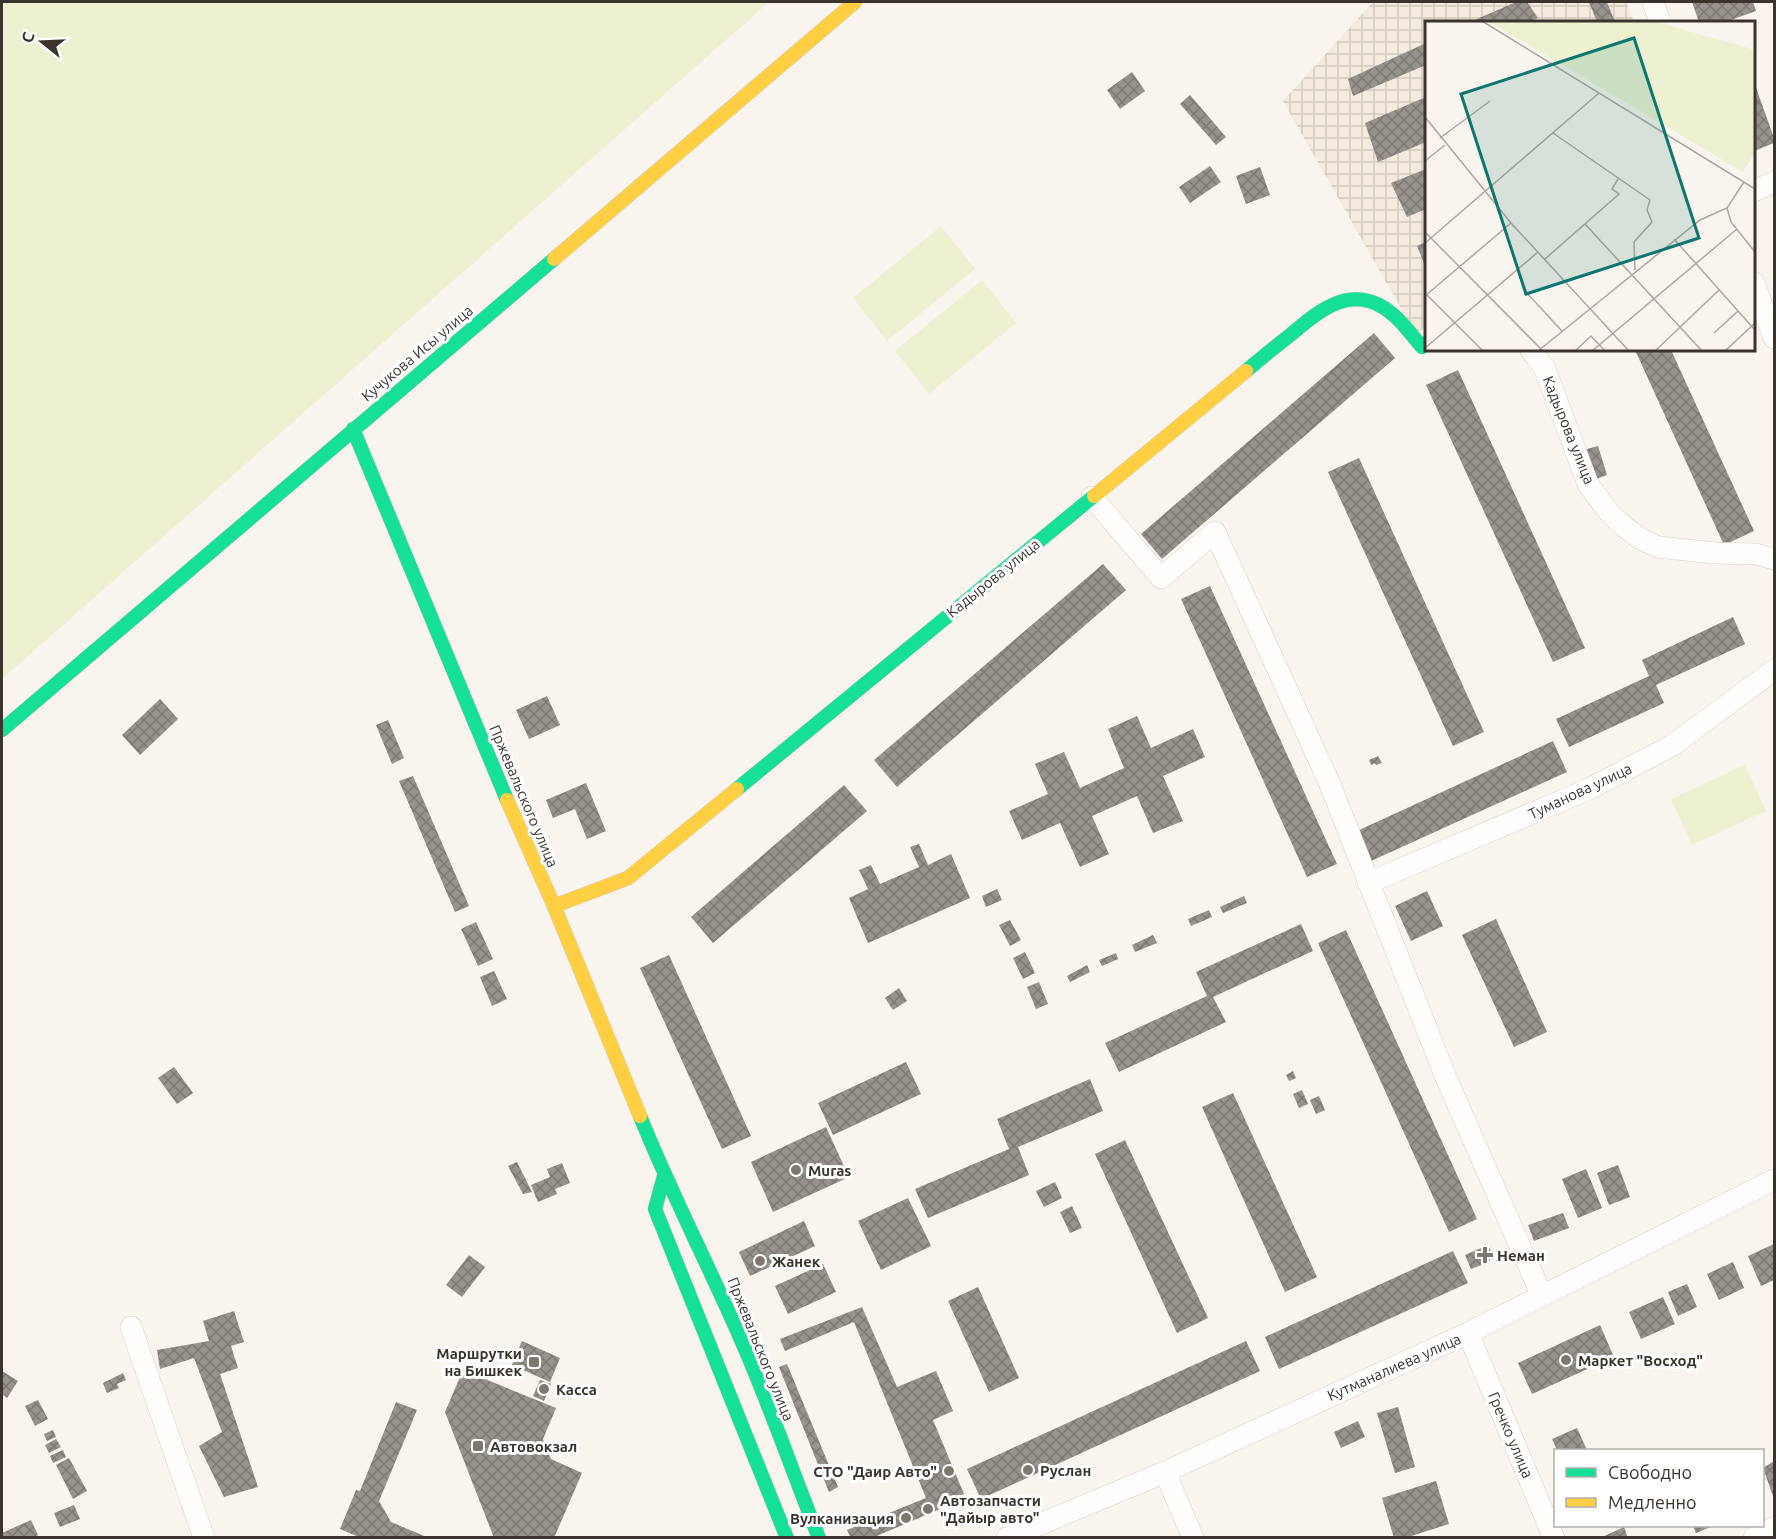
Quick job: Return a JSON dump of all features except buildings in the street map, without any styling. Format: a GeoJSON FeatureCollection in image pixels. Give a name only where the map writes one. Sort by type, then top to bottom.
{"type":"FeatureCollection","features":[{"type":"Feature","properties":{"kind":"main road","name":"Кучукова Исы улица"},"geometry":{"type":"LineString","coordinates":[[2,730],[855,2]]}},
{"type":"Feature","properties":{"kind":"main road","name":"Кадырова улица"},"geometry":{"type":"LineString","coordinates":[[554,906],[628,878],[1310,318],[1332,303],[1351,300],[1370,302],[1385,308],[1422,347],[1425,344]]}},
{"type":"Feature","properties":{"kind":"main road","name":"Пржевальского улица"},"geometry":{"type":"LineString","coordinates":[[353,429],[501,787],[554,906],[664,1176],[707,1263],[743,1345],[819,1538]]}},
{"type":"Feature","properties":{"kind":"main road"},"geometry":{"type":"LineString","coordinates":[[664,1176],[655,1209],[787,1538]]}},
{"type":"Feature","properties":{"kind":"street"},"geometry":{"type":"LineString","coordinates":[[1653,2],[1660,21]]}},
{"type":"Feature","properties":{"kind":"street"},"geometry":{"type":"LineString","coordinates":[[1755,191],[1774,182]]}},
{"type":"Feature","properties":{"kind":"street"},"geometry":{"type":"LineString","coordinates":[[1755,286],[1774,338]]}},
{"type":"Feature","properties":{"kind":"street","name":"Кадырова улица"},"geometry":{"type":"LineString","coordinates":[[1532,351],[1545,369],[1588,484],[1621,524],[1639,538],[1658,547],[1756,555],[1774,559]]}},
{"type":"Feature","properties":{"kind":"street"},"geometry":{"type":"LineString","coordinates":[[1092,497],[1161,578],[1215,532],[1329,782],[1447,1080],[1542,1296]]}},
{"type":"Feature","properties":{"kind":"street","name":"Туманова улица"},"geometry":{"type":"LineString","coordinates":[[1368,883],[1589,789],[1673,745],[1774,670]]}},
{"type":"Feature","properties":{"kind":"street","name":"Кутманалиева улица"},"geometry":{"type":"LineString","coordinates":[[1007,1538],[1165,1472],[1468,1334],[1774,1180]]}},
{"type":"Feature","properties":{"kind":"street"},"geometry":{"type":"LineString","coordinates":[[131,1327],[204,1538]]}},
{"type":"Feature","properties":{"kind":"street","name":"Гречко улица"},"geometry":{"type":"LineString","coordinates":[[1468,1334],[1554,1538]]}},
{"type":"Feature","properties":{"kind":"street"},"geometry":{"type":"LineString","coordinates":[[1165,1472],[1193,1538]]}},
{"type":"Feature","properties":{"kind":"street"},"geometry":{"type":"LineString","coordinates":[[1754,1538],[1774,1528]]}},
{"type":"Feature","properties":{"kind":"shaded area"},"geometry":{"type":"Polygon","coordinates":[[[1373,2],[1626,2],[1634,21],[1425,21],[1425,328],[1415,333],[1283,101],[1373,2]]]}},
{"type":"Feature","properties":{"kind":"green space"},"geometry":{"type":"Polygon","coordinates":[[[2,2],[769,2],[2,679],[2,2]]]}},
{"type":"Feature","properties":{"kind":"green space"},"geometry":{"type":"Polygon","coordinates":[[[941,226],[975,269],[887,341],[853,298],[941,226]]]}},
{"type":"Feature","properties":{"kind":"green space"},"geometry":{"type":"Polygon","coordinates":[[[982,280],[1016,323],[929,394],[895,351],[982,280]]]}},
{"type":"Feature","properties":{"kind":"green space"},"geometry":{"type":"Polygon","coordinates":[[[1745,765],[1766,811],[1692,845],[1671,799],[1745,765]]]}},
{"type":"Feature","properties":{"kind":"traffic: fast"},"geometry":{"type":"LineString","coordinates":[[2,730],[554,259]]}},
{"type":"Feature","properties":{"kind":"traffic: fast"},"geometry":{"type":"LineString","coordinates":[[1246,371],[1319,312],[1342,301],[1354,299],[1366,300],[1379,305],[1391,313],[1422,347],[1425,344]]}},
{"type":"Feature","properties":{"kind":"traffic: fast"},"geometry":{"type":"LineString","coordinates":[[353,429],[507,800]]}},
{"type":"Feature","properties":{"kind":"traffic: fast"},"geometry":{"type":"LineString","coordinates":[[737,789],[1094,496]]}},
{"type":"Feature","properties":{"kind":"traffic: fast"},"geometry":{"type":"LineString","coordinates":[[640,1116],[752,1366],[819,1538]]}},
{"type":"Feature","properties":{"kind":"traffic: fast"},"geometry":{"type":"LineString","coordinates":[[664,1176],[655,1209],[787,1538]]}},
{"type":"Feature","properties":{"kind":"traffic: slow"},"geometry":{"type":"LineString","coordinates":[[554,259],[855,2]]}},
{"type":"Feature","properties":{"kind":"traffic: slow"},"geometry":{"type":"LineString","coordinates":[[1094,496],[1246,371]]}},
{"type":"Feature","properties":{"kind":"traffic: slow"},"geometry":{"type":"LineString","coordinates":[[554,906],[628,878],[737,789]]}},
{"type":"Feature","properties":{"kind":"traffic: slow"},"geometry":{"type":"LineString","coordinates":[[507,800],[554,906],[640,1116]]}},
{"type":"Feature","properties":{"kind":"place","name":"Muras"},"geometry":{"type":"Point","coordinates":[796,1170]}},
{"type":"Feature","properties":{"kind":"place","name":"Неман"},"geometry":{"type":"Point","coordinates":[1485,1255]}},
{"type":"Feature","properties":{"kind":"place","name":"Жанек"},"geometry":{"type":"Point","coordinates":[760,1261]}},
{"type":"Feature","properties":{"kind":"place","name":"Маркет \"Восход\""},"geometry":{"type":"Point","coordinates":[1566,1360]}},
{"type":"Feature","properties":{"kind":"place","name":"Маршрутки на Бишкек"},"geometry":{"type":"Point","coordinates":[534,1362]}},
{"type":"Feature","properties":{"kind":"place","name":"Касса"},"geometry":{"type":"Point","coordinates":[544,1389]}},
{"type":"Feature","properties":{"kind":"place","name":"Автовокзал"},"geometry":{"type":"Point","coordinates":[478,1446]}},
{"type":"Feature","properties":{"kind":"place","name":"Руслан"},"geometry":{"type":"Point","coordinates":[1028,1470]}},
{"type":"Feature","properties":{"kind":"place","name":"СТО \"Даир Авто\""},"geometry":{"type":"Point","coordinates":[949,1471]}},
{"type":"Feature","properties":{"kind":"place","name":"Автозапчасти \"Дайыр авто\""},"geometry":{"type":"Point","coordinates":[928,1509]}},
{"type":"Feature","properties":{"kind":"place","name":"Вулканизация"},"geometry":{"type":"Point","coordinates":[906,1518]}}]}
